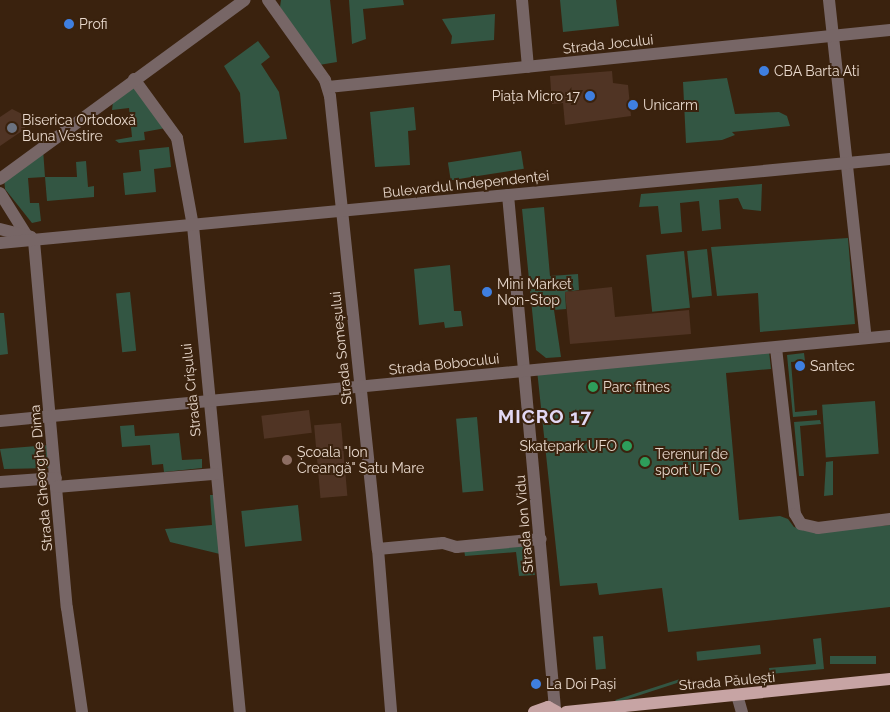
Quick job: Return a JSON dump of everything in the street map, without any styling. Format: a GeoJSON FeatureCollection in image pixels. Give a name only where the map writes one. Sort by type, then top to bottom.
{"type":"FeatureCollection","features":[{"type":"Feature","properties":{"kind":"main road","name":"Strada Păulești"},"geometry":{"type":"LineString","coordinates":[[534,712],[737,695],[890,679]]}},
{"type":"Feature","properties":{"kind":"street"},"geometry":{"type":"LineString","coordinates":[[0,179],[134,79],[246,0]]}},
{"type":"Feature","properties":{"kind":"street","name":"Strada Someșului"},"geometry":{"type":"LineString","coordinates":[[268,0],[328,87],[378,549],[392,712]]}},
{"type":"Feature","properties":{"kind":"street"},"geometry":{"type":"LineString","coordinates":[[522,0],[528,67]]}},
{"type":"Feature","properties":{"kind":"street"},"geometry":{"type":"LineString","coordinates":[[829,0],[845,162],[866,338]]}},
{"type":"Feature","properties":{"kind":"street","name":"Strada Jocului"},"geometry":{"type":"LineString","coordinates":[[328,87],[890,30]]}},
{"type":"Feature","properties":{"kind":"street","name":"Strada Crișului"},"geometry":{"type":"LineString","coordinates":[[134,79],[176,138],[193,226],[208,403],[240,712]]}},
{"type":"Feature","properties":{"kind":"street","name":"Bulevardul Independenței"},"geometry":{"type":"LineString","coordinates":[[0,243],[890,159]]}},
{"type":"Feature","properties":{"kind":"street"},"geometry":{"type":"LineString","coordinates":[[0,193],[36,239]]}},
{"type":"Feature","properties":{"kind":"street","name":"Strada Ion Vidu"},"geometry":{"type":"LineString","coordinates":[[508,195],[557,709]]}},
{"type":"Feature","properties":{"kind":"street","name":"Bulevardul Independenței"},"geometry":{"type":"LineString","coordinates":[[0,229],[36,239]]}},
{"type":"Feature","properties":{"kind":"street","name":"Strada Gheorghe Dima"},"geometry":{"type":"LineString","coordinates":[[36,239],[67,608],[82,712]]}},
{"type":"Feature","properties":{"kind":"street","name":"Strada Bobocului"},"geometry":{"type":"LineString","coordinates":[[0,421],[208,403],[890,336]]}},
{"type":"Feature","properties":{"kind":"street"},"geometry":{"type":"LineString","coordinates":[[776,348],[795,514],[801,524],[818,528],[890,520]]}},
{"type":"Feature","properties":{"kind":"street"},"geometry":{"type":"LineString","coordinates":[[0,482],[56,483],[215,474]]}},
{"type":"Feature","properties":{"kind":"street"},"geometry":{"type":"LineString","coordinates":[[378,549],[443,543],[456,547],[541,539]]}},
{"type":"Feature","properties":{"kind":"street"},"geometry":{"type":"LineString","coordinates":[[737,695],[742,712]]}},
{"type":"Feature","properties":{"kind":"green space"},"geometry":{"type":"Polygon","coordinates":[[[281,0],[330,0],[337,62],[319,65],[280,7],[281,0]]]}},
{"type":"Feature","properties":{"kind":"green space"},"geometry":{"type":"Polygon","coordinates":[[[349,0],[403,0],[404,5],[363,9],[366,39],[352,44],[349,0]]]}},
{"type":"Feature","properties":{"kind":"green space"},"geometry":{"type":"Polygon","coordinates":[[[560,0],[616,0],[619,26],[563,32],[560,0]]]}},
{"type":"Feature","properties":{"kind":"green space"},"geometry":{"type":"Polygon","coordinates":[[[495,14],[494,40],[451,44],[452,36],[442,19],[495,14]]]}},
{"type":"Feature","properties":{"kind":"green space"},"geometry":{"type":"Polygon","coordinates":[[[258,41],[270,57],[261,64],[279,92],[287,139],[244,143],[240,93],[224,66],[258,41]]]}},
{"type":"Feature","properties":{"kind":"green space"},"geometry":{"type":"Polygon","coordinates":[[[727,78],[735,114],[779,112],[787,116],[790,126],[732,132],[735,135],[722,140],[686,143],[683,82],[727,78]]]}},
{"type":"Feature","properties":{"kind":"green space"},"geometry":{"type":"Polygon","coordinates":[[[134,79],[171,127],[144,132],[145,140],[119,143],[115,140],[132,137],[129,108],[112,110],[114,93],[134,79]]]}},
{"type":"Feature","properties":{"kind":"green space"},"geometry":{"type":"Polygon","coordinates":[[[414,107],[416,130],[408,131],[410,165],[375,167],[370,112],[414,107]]]}},
{"type":"Feature","properties":{"kind":"green space"},"geometry":{"type":"Polygon","coordinates":[[[169,147],[171,167],[154,169],[156,192],[125,195],[123,173],[141,171],[139,150],[169,147]]]}},
{"type":"Feature","properties":{"kind":"green space"},"geometry":{"type":"Polygon","coordinates":[[[43,149],[45,177],[28,178],[30,203],[39,203],[41,221],[32,223],[5,189],[4,178],[43,149]]]}},
{"type":"Feature","properties":{"kind":"green space"},"geometry":{"type":"Polygon","coordinates":[[[521,151],[524,169],[451,180],[448,163],[521,151]]]}},
{"type":"Feature","properties":{"kind":"green space"},"geometry":{"type":"Polygon","coordinates":[[[86,161],[88,187],[94,186],[94,197],[47,201],[45,177],[77,177],[76,162],[86,161]]]}},
{"type":"Feature","properties":{"kind":"green space"},"geometry":{"type":"Polygon","coordinates":[[[762,184],[761,211],[743,209],[738,198],[719,200],[721,229],[702,231],[699,201],[680,203],[682,232],[661,234],[658,206],[639,207],[641,194],[762,184]]]}},
{"type":"Feature","properties":{"kind":"green space"},"geometry":{"type":"Polygon","coordinates":[[[544,207],[550,276],[578,274],[579,290],[565,292],[566,309],[554,310],[561,357],[546,358],[536,350],[522,209],[544,207]]]}},
{"type":"Feature","properties":{"kind":"green space"},"geometry":{"type":"Polygon","coordinates":[[[848,238],[855,324],[760,332],[758,293],[717,296],[711,247],[848,238]]]}},
{"type":"Feature","properties":{"kind":"green space"},"geometry":{"type":"Polygon","coordinates":[[[707,249],[712,296],[692,298],[687,251],[707,249]]]}},
{"type":"Feature","properties":{"kind":"green space"},"geometry":{"type":"Polygon","coordinates":[[[684,251],[690,308],[652,312],[646,255],[684,251]]]}},
{"type":"Feature","properties":{"kind":"green space"},"geometry":{"type":"Polygon","coordinates":[[[450,265],[454,311],[461,311],[463,326],[445,328],[444,322],[419,325],[414,269],[450,265]]]}},
{"type":"Feature","properties":{"kind":"green space"},"geometry":{"type":"Polygon","coordinates":[[[130,292],[136,351],[122,352],[116,293],[130,292]]]}},
{"type":"Feature","properties":{"kind":"green space"},"geometry":{"type":"Polygon","coordinates":[[[0,313],[4,313],[8,354],[0,355],[0,313]]]}},
{"type":"Feature","properties":{"kind":"green space"},"geometry":{"type":"Polygon","coordinates":[[[769,351],[771,369],[726,373],[739,520],[780,516],[788,519],[794,527],[818,532],[890,525],[890,607],[668,632],[662,588],[599,595],[597,583],[560,586],[537,370],[769,351]]]}},
{"type":"Feature","properties":{"kind":"green space"},"geometry":{"type":"Polygon","coordinates":[[[804,353],[805,361],[791,362],[795,412],[817,410],[817,415],[793,417],[787,355],[804,353]]]}},
{"type":"Feature","properties":{"kind":"green space"},"geometry":{"type":"Polygon","coordinates":[[[875,401],[879,454],[826,458],[822,405],[875,401]]]}},
{"type":"Feature","properties":{"kind":"green space"},"geometry":{"type":"Polygon","coordinates":[[[477,417],[483,491],[463,493],[456,419],[477,417]]]}},
{"type":"Feature","properties":{"kind":"green space"},"geometry":{"type":"Polygon","coordinates":[[[820,420],[821,424],[800,426],[804,476],[799,476],[794,422],[820,420]]]}},
{"type":"Feature","properties":{"kind":"green space"},"geometry":{"type":"Polygon","coordinates":[[[134,425],[135,436],[179,433],[182,460],[202,459],[202,468],[164,472],[163,464],[152,465],[150,445],[122,447],[120,426],[134,425]]]}},
{"type":"Feature","properties":{"kind":"green space"},"geometry":{"type":"Polygon","coordinates":[[[49,445],[51,468],[4,469],[0,449],[49,445]]]}},
{"type":"Feature","properties":{"kind":"green space"},"geometry":{"type":"Polygon","coordinates":[[[833,461],[833,495],[824,496],[826,462],[833,461]]]}},
{"type":"Feature","properties":{"kind":"green space"},"geometry":{"type":"Polygon","coordinates":[[[210,495],[217,495],[220,554],[170,542],[165,529],[212,525],[210,495]]]}},
{"type":"Feature","properties":{"kind":"green space"},"geometry":{"type":"Polygon","coordinates":[[[298,505],[302,541],[245,547],[241,511],[298,505]]]}},
{"type":"Feature","properties":{"kind":"green space"},"geometry":{"type":"Polygon","coordinates":[[[528,546],[535,575],[519,576],[516,552],[465,556],[464,549],[528,546]]]}},
{"type":"Feature","properties":{"kind":"green space"},"geometry":{"type":"Polygon","coordinates":[[[603,636],[606,669],[596,670],[593,637],[603,636]]]}},
{"type":"Feature","properties":{"kind":"green space"},"geometry":{"type":"Polygon","coordinates":[[[821,638],[824,669],[770,674],[769,668],[816,664],[813,639],[821,638]]]}},
{"type":"Feature","properties":{"kind":"green space"},"geometry":{"type":"Polygon","coordinates":[[[760,645],[761,654],[697,661],[696,652],[760,645]]]}},
{"type":"Feature","properties":{"kind":"green space"},"geometry":{"type":"Polygon","coordinates":[[[830,656],[876,656],[876,664],[830,664],[830,656]]]}},
{"type":"Feature","properties":{"kind":"green space"},"geometry":{"type":"Polygon","coordinates":[[[680,679],[681,682],[616,703],[615,700],[680,679]]]}},
{"type":"Feature","properties":{"kind":"building","name":"Piața Micro 17"},"geometry":{"type":"Polygon","coordinates":[[[612,71],[613,83],[628,85],[631,116],[565,125],[563,103],[552,104],[550,76],[612,71]]]}},
{"type":"Feature","properties":{"kind":"building","name":"Biserica Ortodoxă Buna Vestire"},"geometry":{"type":"Polygon","coordinates":[[[12,109],[24,115],[25,129],[0,146],[0,117],[12,109]]]}},
{"type":"Feature","properties":{"kind":"building"},"geometry":{"type":"Polygon","coordinates":[[[612,287],[615,317],[689,310],[691,334],[570,344],[565,292],[612,287]]]}},
{"type":"Feature","properties":{"kind":"building","name":"Școala \"Ion Creangă\" Satu Mare"},"geometry":{"type":"Polygon","coordinates":[[[309,410],[312,433],[264,439],[261,416],[309,410]]]}},
{"type":"Feature","properties":{"kind":"building","name":"Școala \"Ion Creangă\" Satu Mare"},"geometry":{"type":"Polygon","coordinates":[[[341,423],[347,496],[320,498],[314,425],[341,423]]]}},
{"type":"Feature","properties":{"kind":"place","name":"Profi"},"geometry":{"type":"Point","coordinates":[69,24]}},
{"type":"Feature","properties":{"kind":"place","name":"CBA Barta Ati"},"geometry":{"type":"Point","coordinates":[764,71]}},
{"type":"Feature","properties":{"kind":"place","name":"Piața Micro 17"},"geometry":{"type":"Point","coordinates":[590,96]}},
{"type":"Feature","properties":{"kind":"place","name":"Unicarm"},"geometry":{"type":"Point","coordinates":[633,105]}},
{"type":"Feature","properties":{"kind":"place","name":"Biserica Ortodoxă Buna Vestire"},"geometry":{"type":"Point","coordinates":[12,128]}},
{"type":"Feature","properties":{"kind":"place","name":"Mini Market Non-Stop"},"geometry":{"type":"Point","coordinates":[487,292]}},
{"type":"Feature","properties":{"kind":"place","name":"Santec"},"geometry":{"type":"Point","coordinates":[800,366]}},
{"type":"Feature","properties":{"kind":"place","name":"Parc fitnes"},"geometry":{"type":"Point","coordinates":[593,387]}},
{"type":"Feature","properties":{"kind":"place","name":"Skatepark UFO"},"geometry":{"type":"Point","coordinates":[627,446]}},
{"type":"Feature","properties":{"kind":"place","name":"Școala \"Ion Creangă\" Satu Mare"},"geometry":{"type":"Point","coordinates":[287,460]}},
{"type":"Feature","properties":{"kind":"place","name":"Terenuri de sport UFO"},"geometry":{"type":"Point","coordinates":[645,462]}},
{"type":"Feature","properties":{"kind":"place","name":"La Doi Pași"},"geometry":{"type":"Point","coordinates":[536,684]}},
{"type":"Feature","properties":{"kind":"district","name":"MICRO 17"},"geometry":{"type":"Point","coordinates":[545,417]}}]}
